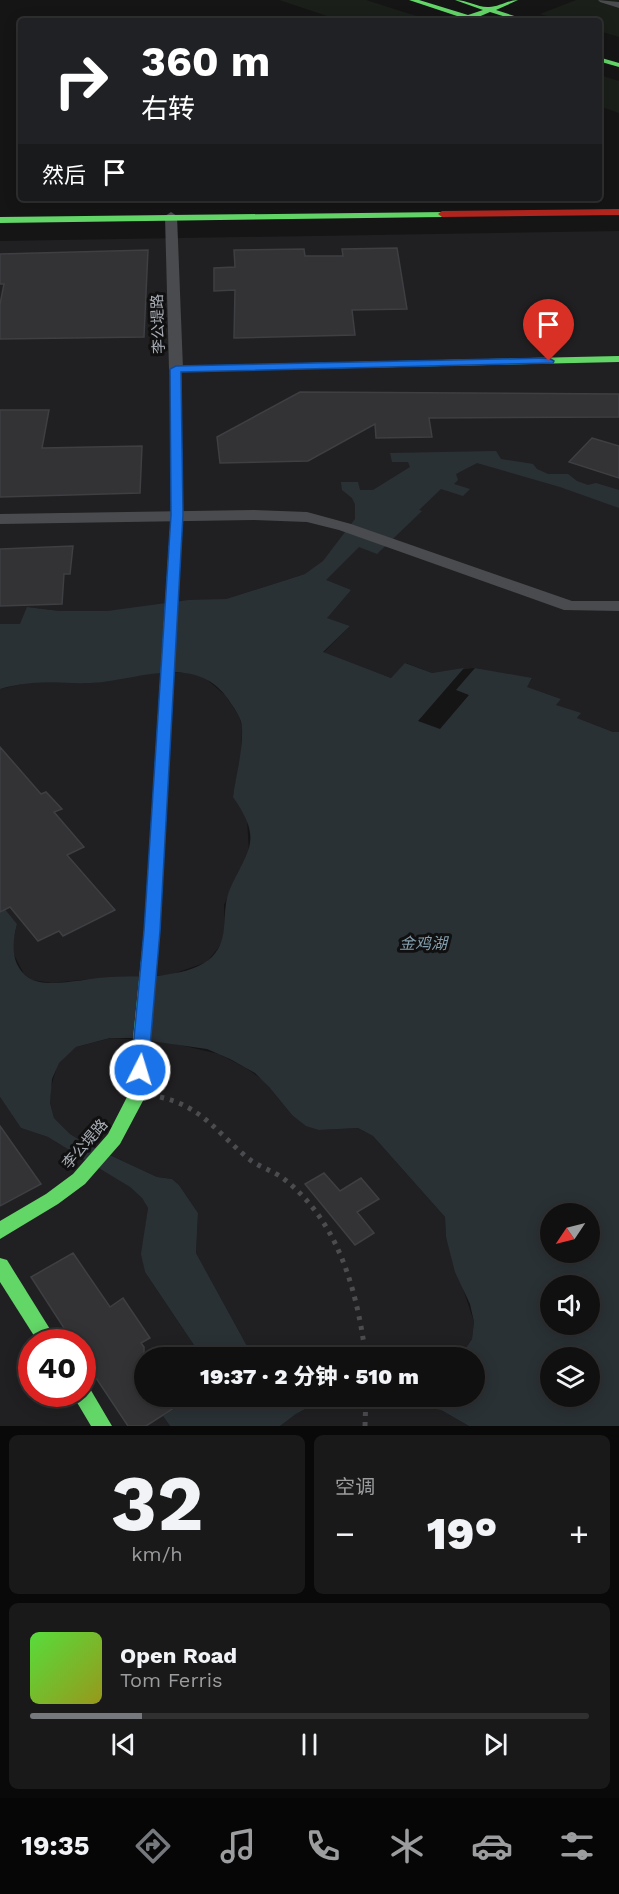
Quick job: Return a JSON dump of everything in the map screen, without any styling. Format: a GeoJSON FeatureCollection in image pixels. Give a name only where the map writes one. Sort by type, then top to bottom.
{"type":"FeatureCollection","features":[{"type":"Feature","properties":{"kind":"street"},"geometry":{"type":"LineString","coordinates":[[412,0],[470,18]]}},
{"type":"Feature","properties":{"kind":"street"},"geometry":{"type":"LineString","coordinates":[[458,0],[516,18]]}},
{"type":"Feature","properties":{"kind":"street"},"geometry":{"type":"LineString","coordinates":[[475,18],[515,0]]}},
{"type":"Feature","properties":{"kind":"street"},"geometry":{"type":"LineString","coordinates":[[603,0],[619,5]]}},
{"type":"Feature","properties":{"kind":"street"},"geometry":{"type":"LineString","coordinates":[[602,60],[619,65]]}},
{"type":"Feature","properties":{"kind":"street"},"geometry":{"type":"LineString","coordinates":[[0,220],[619,212]]}},
{"type":"Feature","properties":{"kind":"street","name":"李公堤路"},"geometry":{"type":"LineString","coordinates":[[0,1231],[52,1199],[79,1179],[114,1139],[131,1111],[136,1097],[152,931],[170,593],[177,515],[176,369],[171,216]]}},
{"type":"Feature","properties":{"kind":"street"},"geometry":{"type":"LineString","coordinates":[[176,369],[619,359]]}},
{"type":"Feature","properties":{"kind":"street"},"geometry":{"type":"LineString","coordinates":[[0,519],[177,515],[308,517],[345,527],[570,606],[619,606]]}},
{"type":"Feature","properties":{"kind":"street"},"geometry":{"type":"LineString","coordinates":[[0,1266],[41,1329]]}},
{"type":"Feature","properties":{"kind":"street"},"geometry":{"type":"LineString","coordinates":[[90,1407],[102,1426]]}},
{"type":"Feature","properties":{"kind":"path"},"geometry":{"type":"LineString","coordinates":[[136,1097],[158,1096],[182,1102],[209,1121],[250,1160],[284,1179],[318,1212],[333,1236],[358,1308],[364,1347]]}},
{"type":"Feature","properties":{"kind":"path"},"geometry":{"type":"LineString","coordinates":[[365,1426],[366,1407]]}},
{"type":"Feature","properties":{"kind":"shaded area"},"geometry":{"type":"Polygon","coordinates":[[[279,0],[366,0],[423,18],[333,18],[279,0]]]}},
{"type":"Feature","properties":{"kind":"shaded area"},"geometry":{"type":"Polygon","coordinates":[[[576,0],[619,0],[619,37],[602,32],[602,18],[554,18],[540,14],[576,0]]]}},
{"type":"Feature","properties":{"kind":"shaded area"},"geometry":{"type":"Polygon","coordinates":[[[602,76],[619,81],[619,113],[602,107],[602,76]]]}},
{"type":"Feature","properties":{"kind":"shaded area"},"geometry":{"type":"Polygon","coordinates":[[[619,231],[619,732],[613,732],[577,718],[580,714],[555,705],[561,699],[526,687],[532,679],[475,668],[432,673],[406,663],[391,678],[323,653],[350,626],[326,618],[305,574],[226,599],[107,611],[60,611],[28,607],[21,624],[0,624],[0,241],[619,231]]]}},
{"type":"Feature","properties":{"kind":"shaded area"},"geometry":{"type":"Polygon","coordinates":[[[152,673],[191,673],[205,678],[225,695],[239,716],[242,727],[241,754],[233,796],[247,819],[249,853],[224,905],[225,927],[222,943],[207,962],[170,975],[110,977],[52,983],[32,980],[24,974],[13,953],[17,924],[0,903],[0,689],[31,682],[91,683],[152,673]]]}},
{"type":"Feature","properties":{"kind":"shaded area"},"geometry":{"type":"Polygon","coordinates":[[[111,1038],[163,1041],[219,1054],[263,1080],[292,1115],[319,1130],[358,1128],[373,1136],[445,1217],[446,1237],[474,1322],[472,1339],[467,1347],[248,1347],[196,1253],[198,1213],[179,1185],[172,1179],[157,1177],[86,1144],[70,1134],[54,1118],[50,1103],[51,1087],[58,1063],[76,1047],[111,1038]]]}},
{"type":"Feature","properties":{"kind":"shaded area"},"geometry":{"type":"Polygon","coordinates":[[[0,1097],[21,1128],[48,1137],[110,1174],[130,1187],[142,1198],[148,1208],[142,1254],[145,1272],[195,1347],[134,1347],[134,1407],[177,1407],[163,1416],[170,1426],[0,1426],[0,1097]]]}},
{"type":"Feature","properties":{"kind":"shaded area"},"geometry":{"type":"Polygon","coordinates":[[[309,1407],[423,1407],[441,1410],[469,1426],[280,1426],[309,1407]]]}},
{"type":"Feature","properties":{"kind":"water","name":"金鸡湖"},"geometry":{"type":"Polygon","coordinates":[[[496,451],[501,459],[533,464],[537,469],[548,474],[568,474],[588,485],[596,483],[619,490],[619,508],[560,487],[477,463],[456,474],[458,480],[454,484],[470,489],[463,496],[441,489],[419,510],[422,511],[377,554],[359,547],[326,580],[351,590],[327,618],[350,626],[323,652],[391,678],[405,663],[432,673],[464,668],[418,721],[440,729],[469,695],[456,690],[475,668],[532,678],[527,687],[561,699],[556,705],[581,713],[577,718],[613,732],[619,732],[619,1426],[469,1426],[441,1410],[423,1407],[485,1407],[485,1347],[467,1347],[472,1339],[474,1322],[470,1304],[455,1272],[446,1237],[445,1217],[373,1136],[358,1128],[319,1130],[306,1126],[292,1115],[255,1073],[230,1059],[207,1049],[130,1038],[110,1038],[76,1047],[59,1063],[52,1079],[50,1103],[54,1118],[70,1134],[86,1144],[157,1177],[172,1179],[179,1185],[198,1213],[196,1253],[248,1347],[195,1347],[145,1272],[141,1254],[148,1208],[142,1198],[130,1187],[48,1137],[21,1128],[0,1097],[0,903],[17,924],[14,953],[18,967],[34,980],[58,983],[110,977],[163,975],[187,970],[208,961],[218,950],[223,933],[227,898],[247,853],[250,834],[248,824],[233,797],[242,724],[228,699],[215,685],[199,676],[164,673],[91,683],[35,683],[0,689],[0,624],[20,624],[27,607],[60,611],[107,611],[189,600],[226,599],[305,574],[323,561],[355,519],[355,504],[352,498],[342,490],[341,482],[358,482],[360,490],[373,490],[410,467],[408,462],[392,462],[390,453],[496,451]]]}},
{"type":"Feature","properties":{"kind":"water","name":"金鸡湖"},"geometry":{"type":"Polygon","coordinates":[[[177,1407],[309,1407],[280,1426],[170,1426],[163,1416],[177,1407]]]}},
{"type":"Feature","properties":{"kind":"building"},"geometry":{"type":"Polygon","coordinates":[[[397,248],[407,309],[352,310],[355,335],[234,338],[235,290],[214,291],[214,268],[235,267],[234,250],[304,249],[305,256],[343,256],[342,249],[397,248]]]}},
{"type":"Feature","properties":{"kind":"building"},"geometry":{"type":"Polygon","coordinates":[[[148,250],[144,337],[0,339],[0,304],[4,284],[0,284],[0,254],[148,250]]]}},
{"type":"Feature","properties":{"kind":"building"},"geometry":{"type":"Polygon","coordinates":[[[300,392],[619,394],[619,417],[429,418],[432,437],[376,438],[375,424],[308,461],[220,463],[217,437],[300,392]]]}},
{"type":"Feature","properties":{"kind":"building"},"geometry":{"type":"Polygon","coordinates":[[[0,410],[49,410],[42,448],[142,446],[140,493],[0,497],[0,410]]]}},
{"type":"Feature","properties":{"kind":"building"},"geometry":{"type":"Polygon","coordinates":[[[592,438],[619,446],[619,478],[569,462],[592,438]]]}},
{"type":"Feature","properties":{"kind":"building"},"geometry":{"type":"Polygon","coordinates":[[[73,546],[70,574],[64,574],[62,604],[0,606],[0,549],[73,546]]]}},
{"type":"Feature","properties":{"kind":"building"},"geometry":{"type":"Polygon","coordinates":[[[0,747],[41,794],[46,792],[62,809],[54,812],[84,847],[67,855],[115,910],[63,936],[59,931],[38,941],[10,907],[0,912],[0,747]]]}},
{"type":"Feature","properties":{"kind":"building"},"geometry":{"type":"Polygon","coordinates":[[[0,1126],[41,1184],[0,1206],[0,1126]]]}},
{"type":"Feature","properties":{"kind":"building"},"geometry":{"type":"Polygon","coordinates":[[[324,1173],[340,1191],[361,1178],[379,1199],[357,1212],[374,1233],[355,1245],[305,1184],[324,1173]]]}},
{"type":"Feature","properties":{"kind":"building"},"geometry":{"type":"Polygon","coordinates":[[[73,1253],[110,1307],[123,1298],[150,1338],[141,1343],[144,1347],[134,1347],[134,1407],[176,1407],[146,1426],[128,1426],[96,1378],[96,1329],[65,1329],[31,1277],[73,1253]]]}},
{"type":"Feature","properties":{"kind":"traffic: fast"},"geometry":{"type":"LineString","coordinates":[[412,0],[470,18]]}},
{"type":"Feature","properties":{"kind":"traffic: fast"},"geometry":{"type":"LineString","coordinates":[[458,0],[516,18]]}},
{"type":"Feature","properties":{"kind":"traffic: fast"},"geometry":{"type":"LineString","coordinates":[[468,18],[515,0]]}},
{"type":"Feature","properties":{"kind":"traffic: fast"},"geometry":{"type":"LineString","coordinates":[[602,60],[619,65]]}},
{"type":"Feature","properties":{"kind":"traffic: fast"},"geometry":{"type":"LineString","coordinates":[[0,220],[442,214]]}},
{"type":"Feature","properties":{"kind":"traffic: fast"},"geometry":{"type":"LineString","coordinates":[[307,366],[619,359]]}},
{"type":"Feature","properties":{"kind":"traffic: fast"},"geometry":{"type":"LineString","coordinates":[[0,1231],[52,1199],[79,1179],[114,1139],[136,1097],[152,931],[174,559]]}},
{"type":"Feature","properties":{"kind":"traffic: fast"},"geometry":{"type":"LineString","coordinates":[[0,1266],[41,1329]]}},
{"type":"Feature","properties":{"kind":"traffic: fast"},"geometry":{"type":"LineString","coordinates":[[90,1407],[102,1426]]}},
{"type":"Feature","properties":{"kind":"traffic: slow"},"geometry":{"type":"LineString","coordinates":[[174,559],[177,515],[176,369],[307,366]]}},
{"type":"Feature","properties":{"kind":"traffic: jam"},"geometry":{"type":"LineString","coordinates":[[442,214],[619,212]]}},
{"type":"Feature","properties":{"kind":"route"},"geometry":{"type":"LineString","coordinates":[[140,1070],[152,931],[170,593],[177,515],[176,369],[549,361]]}}]}
